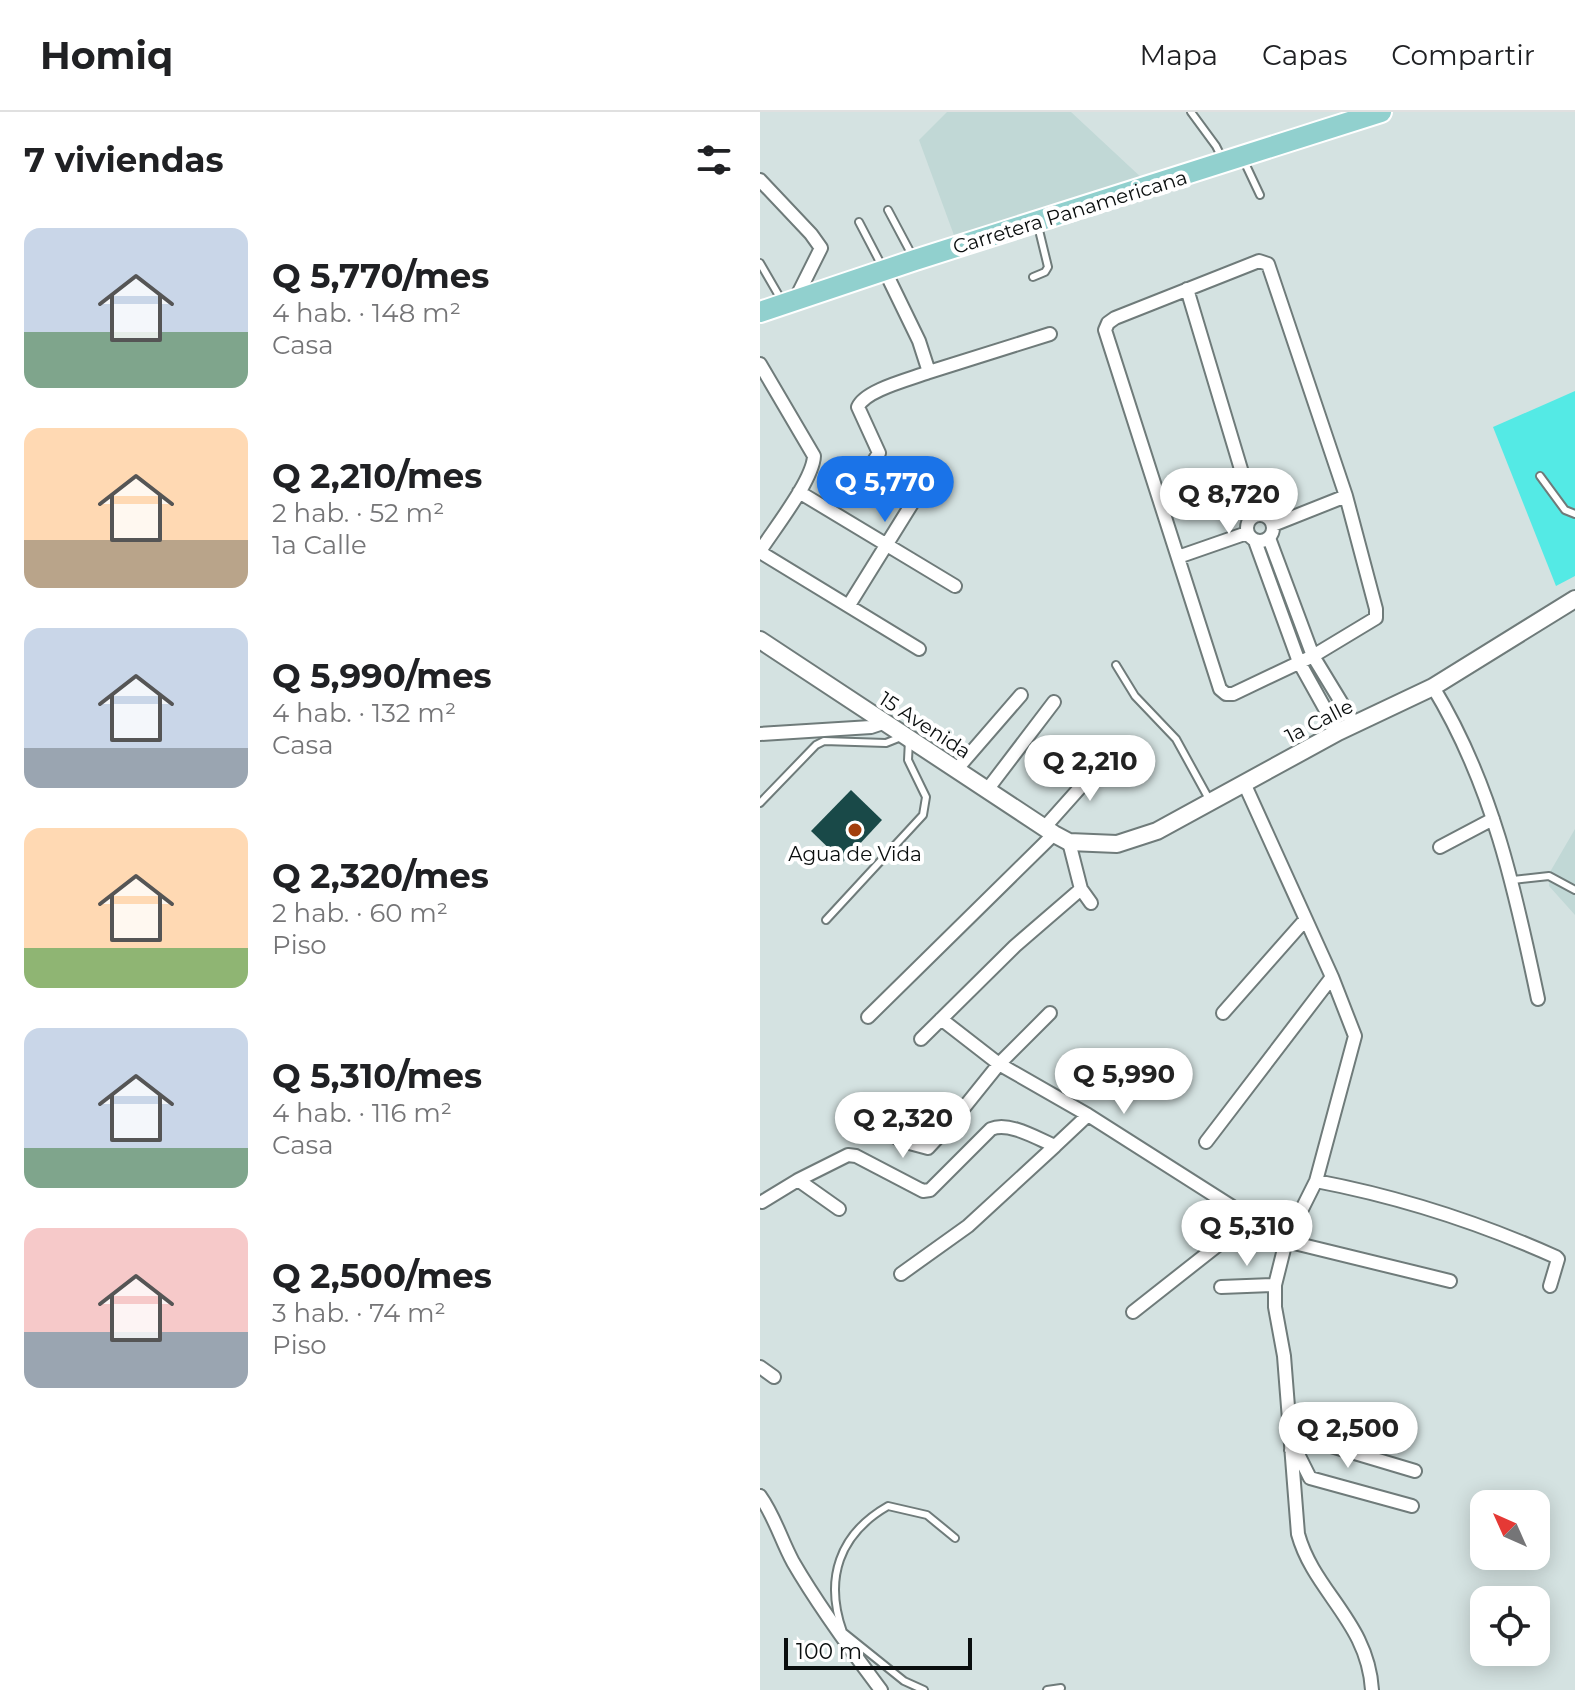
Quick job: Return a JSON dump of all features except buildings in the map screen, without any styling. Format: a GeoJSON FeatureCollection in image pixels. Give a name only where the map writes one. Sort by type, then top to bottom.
{"type":"FeatureCollection","features":[{"type":"Feature","properties":{"kind":"main road","name":"Carretera Panamericana"},"geometry":{"type":"LineString","coordinates":[[760,312],[1381,112]]}},
{"type":"Feature","properties":{"kind":"street"},"geometry":{"type":"LineString","coordinates":[[760,180],[821,248],[789,302]]}},
{"type":"Feature","properties":{"kind":"street"},"geometry":{"type":"LineString","coordinates":[[1259,261],[1268,264],[1346,496],[1376,618],[1313,656],[1233,694],[1226,694],[1220,689],[1105,330],[1108,323],[1259,261]]}},
{"type":"Feature","properties":{"kind":"street"},"geometry":{"type":"LineString","coordinates":[[885,271],[919,341],[929,372]]}},
{"type":"Feature","properties":{"kind":"street"},"geometry":{"type":"LineString","coordinates":[[1187,289],[1255,516]]}},
{"type":"Feature","properties":{"kind":"street"},"geometry":{"type":"LineString","coordinates":[[863,478],[879,453],[858,407],[860,401],[929,372],[1050,334]]}},
{"type":"Feature","properties":{"kind":"street"},"geometry":{"type":"LineString","coordinates":[[760,364],[814,456],[814,463],[799,492],[760,551],[919,649]]}},
{"type":"Feature","properties":{"kind":"street"},"geometry":{"type":"LineString","coordinates":[[849,605],[888,547],[931,473]]}},
{"type":"Feature","properties":{"kind":"street"},"geometry":{"type":"LineString","coordinates":[[799,492],[955,586]]}},
{"type":"Feature","properties":{"kind":"street"},"geometry":{"type":"LineString","coordinates":[[1178,557],[1261,534],[1346,496]]}},
{"type":"Feature","properties":{"kind":"street"},"geometry":{"type":"LineString","coordinates":[[1255,516],[1247,525],[1261,534],[1313,656],[1355,725]]}},
{"type":"Feature","properties":{"kind":"street"},"geometry":{"type":"LineString","coordinates":[[1255,516],[1268,518],[1261,534],[1299,662],[1338,732]]}},
{"type":"Feature","properties":{"kind":"street","name":"1a Calle"},"geometry":{"type":"LineString","coordinates":[[1055,834],[1117,844],[1157,831],[1338,732],[1433,687],[1575,599]]}},
{"type":"Feature","properties":{"kind":"street","name":"15 Avenida"},"geometry":{"type":"LineString","coordinates":[[760,640],[1055,834]]}},
{"type":"Feature","properties":{"kind":"street"},"geometry":{"type":"LineString","coordinates":[[1433,687],[1451,717],[1484,788],[1513,880],[1538,999]]}},
{"type":"Feature","properties":{"kind":"street"},"geometry":{"type":"LineString","coordinates":[[956,770],[1021,695]]}},
{"type":"Feature","properties":{"kind":"street"},"geometry":{"type":"LineString","coordinates":[[987,790],[1054,702]]}},
{"type":"Feature","properties":{"kind":"street"},"geometry":{"type":"LineString","coordinates":[[760,734],[871,727],[883,723]]}},
{"type":"Feature","properties":{"kind":"street"},"geometry":{"type":"LineString","coordinates":[[868,1017],[1055,834],[1110,754]]}},
{"type":"Feature","properties":{"kind":"street"},"geometry":{"type":"LineString","coordinates":[[1244,783],[1332,977],[1355,1041],[1316,1181],[1286,1241],[1275,1285],[1275,1307],[1284,1356],[1298,1534],[1303,1554],[1355,1631],[1368,1658],[1372,1690]]}},
{"type":"Feature","properties":{"kind":"street"},"geometry":{"type":"LineString","coordinates":[[1440,847],[1493,819]]}},
{"type":"Feature","properties":{"kind":"street"},"geometry":{"type":"LineString","coordinates":[[1055,834],[1091,903]]}},
{"type":"Feature","properties":{"kind":"street"},"geometry":{"type":"LineString","coordinates":[[921,1039],[1015,946],[1081,889]]}},
{"type":"Feature","properties":{"kind":"street"},"geometry":{"type":"LineString","coordinates":[[1223,1013],[1305,920]]}},
{"type":"Feature","properties":{"kind":"street"},"geometry":{"type":"LineString","coordinates":[[1206,1142],[1332,977]]}},
{"type":"Feature","properties":{"kind":"street"},"geometry":{"type":"LineString","coordinates":[[874,1124],[902,1141],[928,1148],[999,1064],[1050,1013]]}},
{"type":"Feature","properties":{"kind":"street"},"geometry":{"type":"LineString","coordinates":[[941,1019],[999,1064],[1088,1115],[1286,1241],[1450,1281]]}},
{"type":"Feature","properties":{"kind":"street"},"geometry":{"type":"LineString","coordinates":[[901,1274],[968,1226],[1088,1115]]}},
{"type":"Feature","properties":{"kind":"street"},"geometry":{"type":"LineString","coordinates":[[762,1202],[848,1155],[856,1156],[923,1191],[934,1187],[991,1129],[998,1126],[1055,1146]]}},
{"type":"Feature","properties":{"kind":"street"},"geometry":{"type":"LineString","coordinates":[[798,1180],[839,1209]]}},
{"type":"Feature","properties":{"kind":"street"},"geometry":{"type":"LineString","coordinates":[[1316,1181],[1379,1193],[1437,1210],[1556,1257],[1550,1286]]}},
{"type":"Feature","properties":{"kind":"street"},"geometry":{"type":"LineString","coordinates":[[1133,1312],[1251,1219]]}},
{"type":"Feature","properties":{"kind":"street"},"geometry":{"type":"LineString","coordinates":[[1221,1287],[1275,1285]]}},
{"type":"Feature","properties":{"kind":"street"},"geometry":{"type":"LineString","coordinates":[[760,1367],[774,1377]]}},
{"type":"Feature","properties":{"kind":"street"},"geometry":{"type":"LineString","coordinates":[[1291,1434],[1415,1471]]}},
{"type":"Feature","properties":{"kind":"street"},"geometry":{"type":"LineString","coordinates":[[1291,1450],[1298,1454],[1310,1478],[1412,1506]]}},
{"type":"Feature","properties":{"kind":"street"},"geometry":{"type":"LineString","coordinates":[[760,1496],[772,1513],[792,1560],[881,1690]]}},
{"type":"Feature","properties":{"kind":"lane"},"geometry":{"type":"LineString","coordinates":[[1191,112],[1216,146],[1233,161],[1260,195]]}},
{"type":"Feature","properties":{"kind":"lane"},"geometry":{"type":"LineString","coordinates":[[888,210],[915,260]]}},
{"type":"Feature","properties":{"kind":"lane"},"geometry":{"type":"LineString","coordinates":[[859,222],[885,271]]}},
{"type":"Feature","properties":{"kind":"lane"},"geometry":{"type":"LineString","coordinates":[[1033,277],[1045,272],[1048,267],[1037,223]]}},
{"type":"Feature","properties":{"kind":"lane"},"geometry":{"type":"LineString","coordinates":[[760,263],[789,302]]}},
{"type":"Feature","properties":{"kind":"lane"},"geometry":{"type":"LineString","coordinates":[[1540,476],[1565,510],[1575,514]]}},
{"type":"Feature","properties":{"kind":"lane"},"geometry":{"type":"LineString","coordinates":[[1116,665],[1135,696],[1176,739],[1211,802]]}},
{"type":"Feature","properties":{"kind":"lane"},"geometry":{"type":"LineString","coordinates":[[760,803],[816,745],[824,741],[886,743],[906,738],[908,760],[926,797],[923,815],[826,920]]}},
{"type":"Feature","properties":{"kind":"lane"},"geometry":{"type":"LineString","coordinates":[[1513,880],[1549,876],[1575,890]]}},
{"type":"Feature","properties":{"kind":"lane"},"geometry":{"type":"LineString","coordinates":[[924,1690],[904,1681],[840,1630],[834,1574],[843,1550],[868,1517],[888,1506],[927,1515],[955,1538]]}},
{"type":"Feature","properties":{"kind":"lane"},"geometry":{"type":"LineString","coordinates":[[1047,1690],[1061,1688]]}},
{"type":"Feature","properties":{"kind":"shaded area"},"geometry":{"type":"Polygon","coordinates":[[[947,112],[1071,112],[1144,180],[955,238],[919,140],[947,112]]]}},
{"type":"Feature","properties":{"kind":"shaded area"},"geometry":{"type":"Polygon","coordinates":[[[1575,391],[1575,576],[1556,586],[1493,427],[1575,391]]]}},
{"type":"Feature","properties":{"kind":"shaded area"},"geometry":{"type":"Polygon","coordinates":[[[1575,829],[1575,915],[1549,886],[1550,872],[1575,829]]]}},
{"type":"Feature","properties":{"kind":"place","name":"Agua de Vida"},"geometry":{"type":"Point","coordinates":[855,830]}}]}
